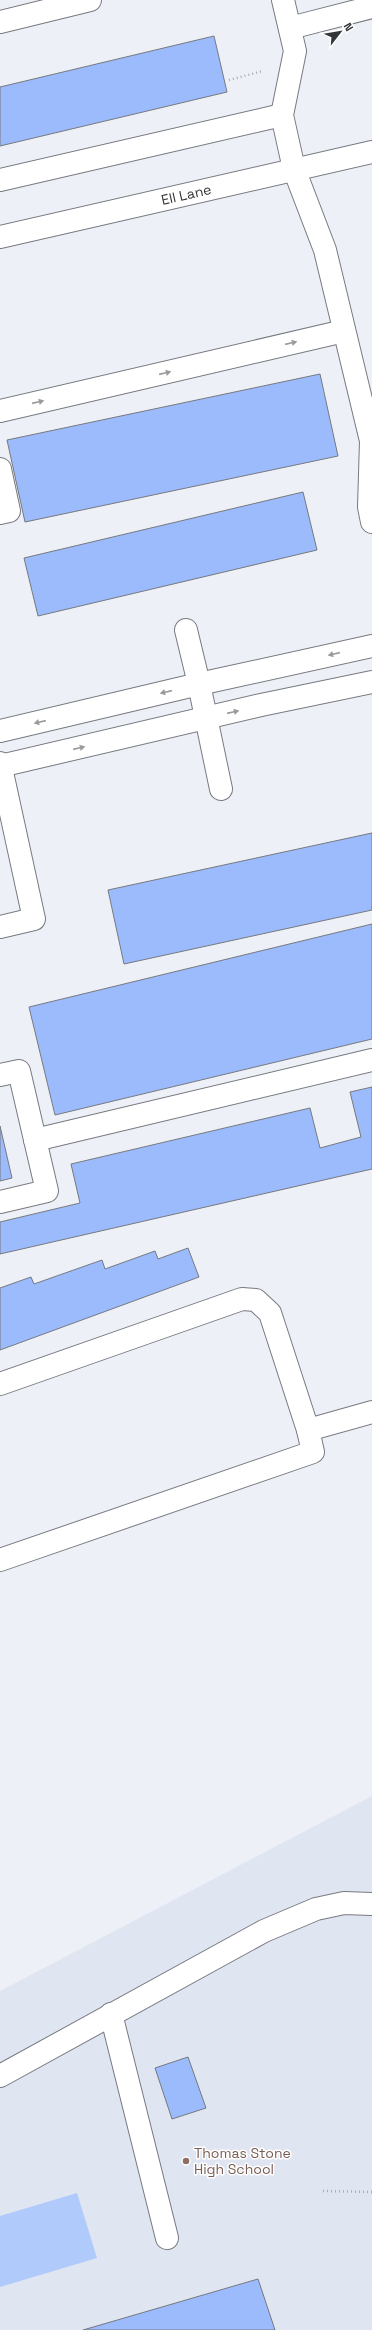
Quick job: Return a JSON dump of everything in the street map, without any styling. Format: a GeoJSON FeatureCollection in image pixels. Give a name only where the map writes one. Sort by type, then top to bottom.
{"type":"FeatureCollection","features":[{"type":"Feature","properties":{"kind":"street"},"geometry":{"type":"LineString","coordinates":[[0,22],[90,0]]}},
{"type":"Feature","properties":{"kind":"street"},"geometry":{"type":"LineString","coordinates":[[283,0],[295,51],[282,115],[294,169],[325,250],[371,441],[369,507],[372,522]]}},
{"type":"Feature","properties":{"kind":"street"},"geometry":{"type":"LineString","coordinates":[[290,28],[372,7]]}},
{"type":"Feature","properties":{"kind":"street"},"geometry":{"type":"LineString","coordinates":[[0,180],[282,115]]}},
{"type":"Feature","properties":{"kind":"street","name":"Ell Lane"},"geometry":{"type":"LineString","coordinates":[[0,237],[372,152]]}},
{"type":"Feature","properties":{"kind":"street"},"geometry":{"type":"LineString","coordinates":[[0,410],[344,331]]}},
{"type":"Feature","properties":{"kind":"street"},"geometry":{"type":"LineString","coordinates":[[0,469],[9,511],[0,513]]}},
{"type":"Feature","properties":{"kind":"street"},"geometry":{"type":"LineString","coordinates":[[186,630],[221,789]]}},
{"type":"Feature","properties":{"kind":"street"},"geometry":{"type":"LineString","coordinates":[[0,731],[199,684],[372,646]]}},
{"type":"Feature","properties":{"kind":"street"},"geometry":{"type":"LineString","coordinates":[[0,927],[34,919],[0,765],[372,682]]}},
{"type":"Feature","properties":{"kind":"street"},"geometry":{"type":"LineString","coordinates":[[35,1140],[372,1060]]}},
{"type":"Feature","properties":{"kind":"street"},"geometry":{"type":"LineString","coordinates":[[0,1075],[19,1071],[47,1191],[0,1202]]}},
{"type":"Feature","properties":{"kind":"street"},"geometry":{"type":"LineString","coordinates":[[0,1384],[242,1299],[256,1300],[270,1312],[308,1430],[313,1452],[0,1560]]}},
{"type":"Feature","properties":{"kind":"street"},"geometry":{"type":"LineString","coordinates":[[308,1430],[372,1412]]}},
{"type":"Feature","properties":{"kind":"street"},"geometry":{"type":"LineString","coordinates":[[0,2076],[264,1931],[316,1909],[344,1903],[372,1904]]}},
{"type":"Feature","properties":{"kind":"street"},"geometry":{"type":"LineString","coordinates":[[111,2014],[167,2238]]}},
{"type":"Feature","properties":{"kind":"path"},"geometry":{"type":"LineString","coordinates":[[323,2191],[372,2192]]}},
{"type":"Feature","properties":{"kind":"shaded area","name":"Thomas Stone High School"},"geometry":{"type":"Polygon","coordinates":[[[372,1796],[372,2330],[0,2330],[0,1991],[372,1796]]]}},
{"type":"Feature","properties":{"kind":"water"},"geometry":{"type":"Polygon","coordinates":[[[77,2193],[97,2258],[0,2287],[0,2216],[77,2193]]]}},
{"type":"Feature","properties":{"kind":"building"},"geometry":{"type":"Polygon","coordinates":[[[214,36],[227,92],[0,146],[0,87],[214,36]]]}},
{"type":"Feature","properties":{"kind":"building"},"geometry":{"type":"Polygon","coordinates":[[[320,374],[338,456],[25,522],[7,440],[320,374]]]}},
{"type":"Feature","properties":{"kind":"building"},"geometry":{"type":"Polygon","coordinates":[[[303,492],[317,550],[38,616],[24,558],[303,492]]]}},
{"type":"Feature","properties":{"kind":"building"},"geometry":{"type":"Polygon","coordinates":[[[372,833],[372,910],[124,964],[108,890],[372,833]]]}},
{"type":"Feature","properties":{"kind":"building"},"geometry":{"type":"Polygon","coordinates":[[[372,924],[372,1039],[55,1115],[29,1007],[372,924]]]}},
{"type":"Feature","properties":{"kind":"building"},"geometry":{"type":"Polygon","coordinates":[[[372,1087],[372,1169],[0,1254],[0,1222],[80,1203],[71,1164],[310,1108],[320,1148],[361,1137],[350,1092],[372,1087]]]}},
{"type":"Feature","properties":{"kind":"building"},"geometry":{"type":"Polygon","coordinates":[[[0,1126],[12,1178],[0,1181],[0,1126]]]}},
{"type":"Feature","properties":{"kind":"building"},"geometry":{"type":"Polygon","coordinates":[[[188,1248],[199,1277],[0,1350],[0,1288],[31,1277],[34,1284],[102,1260],[105,1269],[155,1251],[158,1259],[188,1248]]]}},
{"type":"Feature","properties":{"kind":"building"},"geometry":{"type":"Polygon","coordinates":[[[188,2057],[206,2108],[172,2119],[155,2068],[188,2057]]]}},
{"type":"Feature","properties":{"kind":"building"},"geometry":{"type":"Polygon","coordinates":[[[258,2279],[275,2330],[83,2330],[258,2279]]]}},
{"type":"Feature","properties":{"kind":"place","name":"Thomas Stone High School"},"geometry":{"type":"Point","coordinates":[186,2161]}}]}
